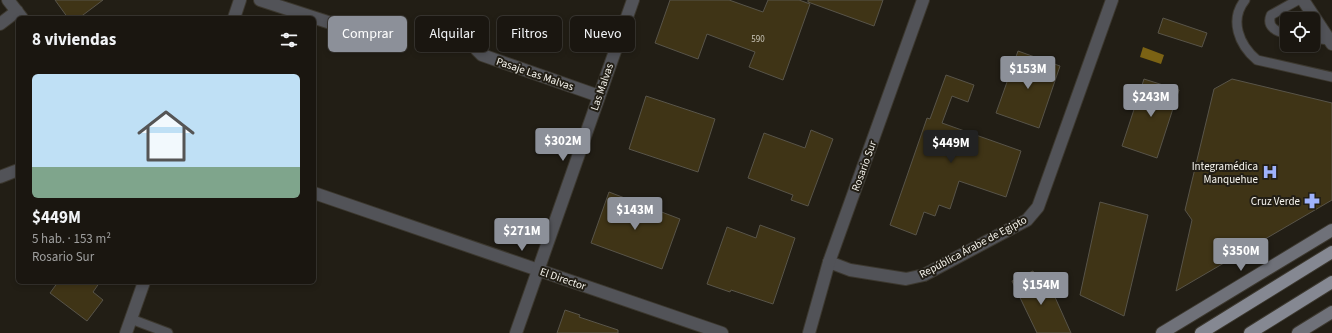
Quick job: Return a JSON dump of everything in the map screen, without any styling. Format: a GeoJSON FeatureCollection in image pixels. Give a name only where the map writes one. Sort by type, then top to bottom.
{"type":"FeatureCollection","features":[{"type":"Feature","properties":{"kind":"main road"},"geometry":{"type":"LineString","coordinates":[[1162,333],[1332,230]]}},
{"type":"Feature","properties":{"kind":"main road"},"geometry":{"type":"LineString","coordinates":[[1201,333],[1332,252]]}},
{"type":"Feature","properties":{"kind":"main road"},"geometry":{"type":"LineString","coordinates":[[1250,333],[1332,282]]}},
{"type":"Feature","properties":{"kind":"main road"},"geometry":{"type":"LineString","coordinates":[[1298,333],[1332,312]]}},
{"type":"Feature","properties":{"kind":"street"},"geometry":{"type":"LineString","coordinates":[[8,0],[19,15]]}},
{"type":"Feature","properties":{"kind":"street"},"geometry":{"type":"LineString","coordinates":[[235,16],[240,0]]}},
{"type":"Feature","properties":{"kind":"street"},"geometry":{"type":"LineString","coordinates":[[260,0],[309,16]]}},
{"type":"Feature","properties":{"kind":"street","name":"Las Malvas"},"geometry":{"type":"LineString","coordinates":[[516,333],[632,0]]}},
{"type":"Feature","properties":{"kind":"street","name":"Rosario Sur"},"geometry":{"type":"LineString","coordinates":[[809,333],[829,262],[923,0]]}},
{"type":"Feature","properties":{"kind":"street","name":"República Árabe de Egipto"},"geometry":{"type":"LineString","coordinates":[[829,262],[850,270],[906,279],[924,275],[1027,220],[1038,207],[1112,0]]}},
{"type":"Feature","properties":{"kind":"street"},"geometry":{"type":"LineString","coordinates":[[1303,0],[1331,42]]}},
{"type":"Feature","properties":{"kind":"street"},"geometry":{"type":"LineString","coordinates":[[0,24],[16,16]]}},
{"type":"Feature","properties":{"kind":"street"},"geometry":{"type":"LineString","coordinates":[[316,18],[328,22]]}},
{"type":"Feature","properties":{"kind":"street","name":"Pasaje Las Malvas"},"geometry":{"type":"LineString","coordinates":[[479,52],[482,55],[599,96]]}},
{"type":"Feature","properties":{"kind":"street"},"geometry":{"type":"LineString","coordinates":[[0,177],[16,171]]}},
{"type":"Feature","properties":{"kind":"street","name":"El Director"},"geometry":{"type":"LineString","coordinates":[[316,194],[722,333]]}},
{"type":"Feature","properties":{"kind":"street"},"geometry":{"type":"LineString","coordinates":[[126,333],[143,284]]}},
{"type":"Feature","properties":{"kind":"lane"},"geometry":{"type":"LineString","coordinates":[[1244,0],[1237,15],[1236,28],[1241,42],[1249,54],[1257,60],[1332,77]]}},
{"type":"Feature","properties":{"kind":"lane"},"geometry":{"type":"LineString","coordinates":[[1280,32],[1276,31],[1271,25],[1271,15],[1298,0]]}},
{"type":"Feature","properties":{"kind":"lane"},"geometry":{"type":"LineString","coordinates":[[1320,40],[1331,42]]}},
{"type":"Feature","properties":{"kind":"lane"},"geometry":{"type":"LineString","coordinates":[[131,319],[168,333]]}},
{"type":"Feature","properties":{"kind":"shaded area"},"geometry":{"type":"Polygon","coordinates":[[[1143,47],[1164,55],[1161,64],[1140,57],[1143,47]]]}},
{"type":"Feature","properties":{"kind":"building"},"geometry":{"type":"Polygon","coordinates":[[[55,0],[103,0],[82,16],[67,16],[55,0]]]}},
{"type":"Feature","properties":{"kind":"building"},"geometry":{"type":"Polygon","coordinates":[[[670,0],[729,0],[763,12],[768,0],[799,0],[810,4],[783,80],[749,67],[755,52],[707,34],[698,59],[655,43],[670,0]]]}},
{"type":"Feature","properties":{"kind":"building"},"geometry":{"type":"Polygon","coordinates":[[[808,0],[883,0],[874,26],[808,2],[808,0]]]}},
{"type":"Feature","properties":{"kind":"building"},"geometry":{"type":"Polygon","coordinates":[[[1163,18],[1207,33],[1202,47],[1158,33],[1163,18]]]}},
{"type":"Feature","properties":{"kind":"building"},"geometry":{"type":"Polygon","coordinates":[[[1018,51],[1060,66],[1039,128],[996,113],[1018,51]]]}},
{"type":"Feature","properties":{"kind":"building"},"geometry":{"type":"Polygon","coordinates":[[[946,75],[974,85],[968,102],[952,96],[942,123],[1021,151],[1006,197],[959,181],[950,209],[939,205],[935,216],[924,212],[916,235],[890,225],[927,118],[930,119],[946,75]]]}},
{"type":"Feature","properties":{"kind":"building"},"geometry":{"type":"Polygon","coordinates":[[[1144,79],[1179,90],[1157,158],[1122,146],[1144,79]]]}},
{"type":"Feature","properties":{"kind":"building"},"geometry":{"type":"Polygon","coordinates":[[[1232,79],[1332,103],[1332,200],[1176,291],[1192,220],[1185,210],[1214,89],[1232,79]]]}},
{"type":"Feature","properties":{"kind":"building"},"geometry":{"type":"Polygon","coordinates":[[[646,96],[715,119],[698,172],[629,149],[646,96]]]}},
{"type":"Feature","properties":{"kind":"building"},"geometry":{"type":"Polygon","coordinates":[[[811,130],[833,139],[808,206],[791,200],[793,195],[748,178],[764,133],[805,148],[811,130]]]}},
{"type":"Feature","properties":{"kind":"building"},"geometry":{"type":"Polygon","coordinates":[[[609,192],[680,219],[662,269],[591,243],[609,192]]]}},
{"type":"Feature","properties":{"kind":"building"},"geometry":{"type":"Polygon","coordinates":[[[1100,202],[1148,215],[1124,316],[1080,295],[1100,202]]]}},
{"type":"Feature","properties":{"kind":"building"},"geometry":{"type":"Polygon","coordinates":[[[760,225],[795,238],[773,304],[731,290],[730,292],[707,284],[727,227],[756,238],[760,225]]]}},
{"type":"Feature","properties":{"kind":"building"},"geometry":{"type":"Polygon","coordinates":[[[1033,271],[1042,290],[1050,286],[1071,333],[1037,333],[1012,281],[1033,271]]]}},
{"type":"Feature","properties":{"kind":"building"},"geometry":{"type":"Polygon","coordinates":[[[57,284],[99,284],[93,292],[103,300],[87,321],[50,293],[57,284]]]}},
{"type":"Feature","properties":{"kind":"building"},"geometry":{"type":"Polygon","coordinates":[[[565,310],[580,315],[579,317],[618,330],[618,333],[557,333],[565,310]]]}},
{"type":"Feature","properties":{"kind":"place","name":"Integramédica Manquehue"},"geometry":{"type":"Point","coordinates":[1270,172]}},
{"type":"Feature","properties":{"kind":"place","name":"Cruz Verde"},"geometry":{"type":"Point","coordinates":[1312,201]}}]}
